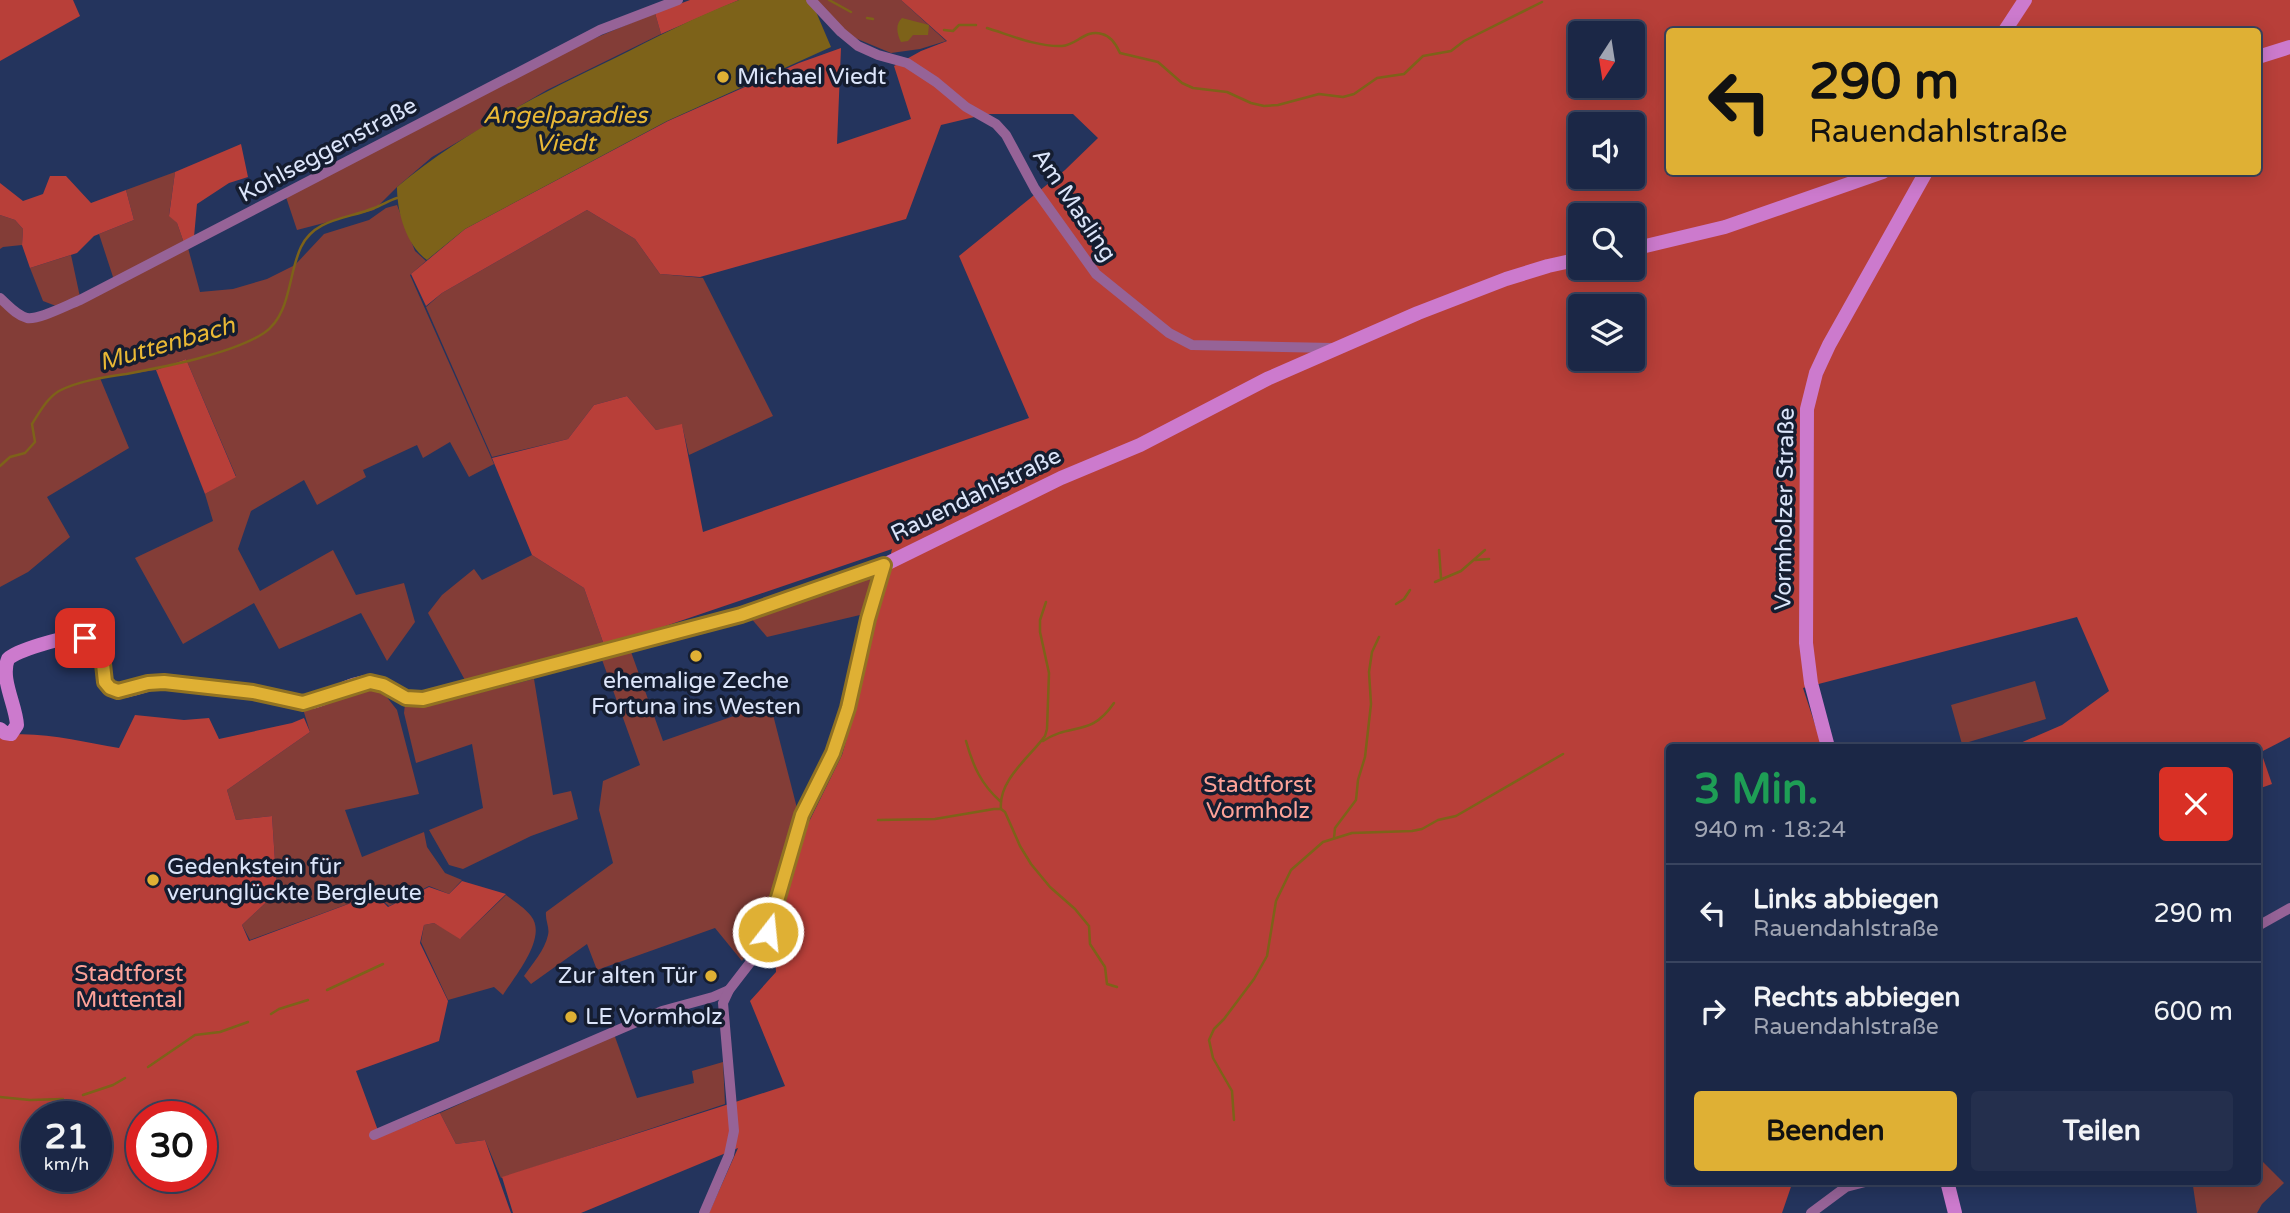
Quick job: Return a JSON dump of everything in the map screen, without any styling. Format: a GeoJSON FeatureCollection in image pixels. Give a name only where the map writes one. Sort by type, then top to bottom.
{"type":"FeatureCollection","features":[{"type":"Feature","properties":{"kind":"street","name":"Kohlseggenstraße"},"geometry":{"type":"LineString","coordinates":[[0,298],[26,318],[43,315],[79,300],[600,30],[678,0]]}},
{"type":"Feature","properties":{"kind":"street","name":"Am Masling"},"geometry":{"type":"LineString","coordinates":[[811,0],[858,46],[907,63],[936,82],[966,107],[996,124],[1006,135],[1035,189],[1096,274],[1169,333],[1192,345],[1340,349]]}},
{"type":"Feature","properties":{"kind":"street"},"geometry":{"type":"LineString","coordinates":[[2007,28],[2025,0]]}},
{"type":"Feature","properties":{"kind":"street"},"geometry":{"type":"LineString","coordinates":[[2261,56],[2290,47]]}},
{"type":"Feature","properties":{"kind":"street"},"geometry":{"type":"LineString","coordinates":[[1645,245],[1725,228],[1875,175]]}},
{"type":"Feature","properties":{"kind":"street","name":"Vormholzer Straße"},"geometry":{"type":"LineString","coordinates":[[1827,744],[1809,676],[1806,643],[1807,409],[1816,373],[1829,345],[1924,175]]}},
{"type":"Feature","properties":{"kind":"street","name":"Rauendahlstraße"},"geometry":{"type":"LineString","coordinates":[[0,729],[8,734],[14,732],[17,725],[4,689],[3,671],[7,660],[19,653],[64,639],[79,637],[95,643],[102,655],[105,682],[118,691],[164,682],[253,692],[303,703],[370,682],[383,685],[406,698],[423,699],[741,615],[884,565],[1061,478],[1140,445],[1267,379],[1458,295],[1568,262]]}},
{"type":"Feature","properties":{"kind":"street"},"geometry":{"type":"LineString","coordinates":[[704,1213],[729,1155],[732,1141],[732,1104],[723,1003],[729,990],[757,955],[768,932],[802,815],[833,753],[848,708],[868,619],[884,565]]}},
{"type":"Feature","properties":{"kind":"street"},"geometry":{"type":"LineString","coordinates":[[2261,924],[2290,908]]}},
{"type":"Feature","properties":{"kind":"street"},"geometry":{"type":"LineString","coordinates":[[374,1135],[662,1011],[729,990]]}},
{"type":"Feature","properties":{"kind":"street"},"geometry":{"type":"LineString","coordinates":[[1811,1213],[1844,1185]]}},
{"type":"Feature","properties":{"kind":"street"},"geometry":{"type":"LineString","coordinates":[[1948,1185],[1955,1213]]}},
{"type":"Feature","properties":{"kind":"shaded area"},"geometry":{"type":"Polygon","coordinates":[[[816,0],[901,0],[946,41],[920,49],[891,53],[843,30],[816,0]]]}},
{"type":"Feature","properties":{"kind":"shaded area"},"geometry":{"type":"Polygon","coordinates":[[[655,13],[661,34],[547,90],[432,157],[374,210],[297,230],[286,197],[576,46],[655,13]]]}},
{"type":"Feature","properties":{"kind":"shaded area"},"geometry":{"type":"Polygon","coordinates":[[[175,172],[169,215],[177,223],[184,243],[114,280],[99,234],[134,220],[126,190],[175,172]]]}},
{"type":"Feature","properties":{"kind":"shaded area"},"geometry":{"type":"Polygon","coordinates":[[[397,205],[415,251],[426,261],[410,275],[494,464],[469,477],[450,442],[423,458],[417,445],[363,470],[366,477],[317,505],[304,480],[251,511],[238,549],[260,591],[333,550],[356,595],[404,583],[415,622],[387,661],[361,613],[279,649],[254,603],[183,644],[135,558],[213,521],[205,494],[236,476],[186,359],[156,370],[100,378],[129,448],[47,497],[70,537],[28,572],[0,587],[0,303],[29,322],[188,248],[200,292],[233,289],[267,279],[295,265],[324,234],[369,220],[386,208],[397,205]]]}},
{"type":"Feature","properties":{"kind":"shaded area"},"geometry":{"type":"Polygon","coordinates":[[[587,210],[635,239],[660,274],[703,278],[773,416],[689,455],[682,425],[656,430],[627,396],[594,405],[568,439],[492,457],[426,307],[442,293],[587,210]]]}},
{"type":"Feature","properties":{"kind":"shaded area"},"geometry":{"type":"Polygon","coordinates":[[[0,215],[15,220],[23,229],[22,245],[0,249],[0,215]]]}},
{"type":"Feature","properties":{"kind":"shaded area"},"geometry":{"type":"Polygon","coordinates":[[[71,255],[80,297],[56,306],[43,301],[30,268],[71,255]]]}},
{"type":"Feature","properties":{"kind":"shaded area"},"geometry":{"type":"Polygon","coordinates":[[[532,555],[584,588],[604,645],[466,682],[428,613],[442,595],[474,569],[482,580],[532,555]]]}},
{"type":"Feature","properties":{"kind":"shaded area"},"geometry":{"type":"Polygon","coordinates":[[[876,575],[860,615],[767,637],[750,617],[876,575]]]}},
{"type":"Feature","properties":{"kind":"shaded area"},"geometry":{"type":"Polygon","coordinates":[[[630,649],[663,741],[770,703],[798,812],[778,881],[758,935],[742,961],[715,928],[597,970],[587,944],[531,984],[524,976],[546,941],[546,912],[613,863],[599,810],[603,781],[640,765],[601,657],[630,649]]]}},
{"type":"Feature","properties":{"kind":"shaded area"},"geometry":{"type":"Polygon","coordinates":[[[534,679],[553,795],[571,791],[578,819],[531,836],[463,869],[449,865],[429,830],[483,808],[472,744],[416,763],[404,713],[405,704],[443,702],[534,679]]]}},
{"type":"Feature","properties":{"kind":"shaded area"},"geometry":{"type":"Polygon","coordinates":[[[2035,681],[2046,719],[1962,744],[1951,705],[2035,681]]]}},
{"type":"Feature","properties":{"kind":"shaded area"},"geometry":{"type":"Polygon","coordinates":[[[372,689],[382,691],[397,710],[419,794],[345,810],[362,857],[424,832],[427,847],[445,873],[462,880],[449,894],[429,886],[389,906],[375,894],[250,940],[242,925],[277,892],[272,816],[236,820],[227,790],[310,732],[303,709],[372,689]]]}},
{"type":"Feature","properties":{"kind":"shaded area"},"geometry":{"type":"Polygon","coordinates":[[[506,895],[529,913],[535,925],[533,945],[522,967],[503,995],[494,987],[448,1000],[421,942],[424,925],[434,923],[461,938],[506,895]]]}},
{"type":"Feature","properties":{"kind":"shaded area"},"geometry":{"type":"Polygon","coordinates":[[[614,1034],[637,1098],[694,1083],[692,1071],[723,1062],[725,1104],[501,1178],[485,1140],[456,1144],[440,1113],[614,1034]]]}},
{"type":"Feature","properties":{"kind":"shaded area"},"geometry":{"type":"Polygon","coordinates":[[[2261,1162],[2284,1183],[2262,1204],[2257,1213],[2197,1213],[2193,1186],[2261,1185],[2261,1162]]]}},
{"type":"Feature","properties":{"kind":"green space"},"geometry":{"type":"Polygon","coordinates":[[[0,0],[73,0],[80,16],[0,61],[0,0]]]}},
{"type":"Feature","properties":{"kind":"green space"},"geometry":{"type":"Polygon","coordinates":[[[690,0],[739,0],[661,34],[655,13],[690,0]]]}},
{"type":"Feature","properties":{"kind":"green space","name":"Stadtforst Vormholz"},"geometry":{"type":"Polygon","coordinates":[[[901,0],[2290,0],[2290,737],[2261,752],[2261,744],[2018,744],[2062,725],[2109,691],[2077,617],[1803,688],[1821,744],[1666,744],[1666,1185],[1792,1185],[1782,1213],[709,1213],[738,1148],[581,1213],[513,1213],[502,1177],[785,1086],[750,1001],[776,972],[774,936],[799,842],[842,755],[859,696],[892,549],[604,645],[584,588],[532,555],[492,458],[568,439],[594,405],[627,396],[656,430],[682,424],[703,532],[1029,418],[959,256],[1065,170],[1098,138],[1073,114],[987,114],[941,125],[906,219],[700,277],[660,274],[635,239],[587,210],[442,293],[426,306],[411,274],[465,229],[668,121],[799,63],[841,48],[837,144],[911,119],[894,66],[947,41],[901,0]]]}},
{"type":"Feature","properties":{"kind":"green space"},"geometry":{"type":"Polygon","coordinates":[[[241,144],[248,177],[229,183],[197,204],[194,237],[184,243],[177,223],[169,216],[175,172],[241,144]]]}},
{"type":"Feature","properties":{"kind":"green space"},"geometry":{"type":"Polygon","coordinates":[[[50,176],[66,176],[91,203],[126,190],[134,220],[94,236],[77,253],[30,268],[22,245],[23,229],[15,220],[0,215],[0,183],[23,201],[43,194],[50,176]]]}},
{"type":"Feature","properties":{"kind":"green space"},"geometry":{"type":"Polygon","coordinates":[[[186,359],[236,477],[205,494],[156,370],[186,359]]]}},
{"type":"Feature","properties":{"kind":"green space","name":"Stadtforst Muttental"},"geometry":{"type":"Polygon","coordinates":[[[135,715],[184,720],[209,718],[219,739],[304,718],[310,732],[227,790],[236,820],[272,816],[277,892],[242,925],[249,941],[375,894],[388,907],[429,887],[449,894],[462,881],[506,894],[460,939],[434,923],[424,925],[420,943],[448,1001],[439,1041],[356,1071],[380,1136],[440,1113],[456,1144],[485,1140],[511,1213],[0,1213],[0,736],[29,734],[119,748],[135,715]]]}},
{"type":"Feature","properties":{"kind":"green space","name":"Stadtforst Vormholz"},"geometry":{"type":"Polygon","coordinates":[[[2261,752],[2272,784],[2261,788],[2261,752]]]}},
{"type":"Feature","properties":{"kind":"water","name":"Angelparadies Viedt"},"geometry":{"type":"Polygon","coordinates":[[[739,0],[811,0],[831,47],[667,121],[465,229],[427,260],[413,246],[401,217],[397,187],[422,167],[474,132],[529,101],[675,28],[739,0]]]}},
{"type":"Feature","properties":{"kind":"water"},"geometry":{"type":"Polygon","coordinates":[[[902,18],[929,25],[928,35],[913,35],[908,41],[901,42],[897,29],[902,18]]]}},
{"type":"Feature","properties":{"kind":"waterway"},"geometry":{"type":"LineString","coordinates":[[829,0],[851,12]]}},
{"type":"Feature","properties":{"kind":"waterway"},"geometry":{"type":"LineString","coordinates":[[987,28],[1053,46],[1067,45],[1086,35],[1102,34],[1113,41],[1120,53],[1158,62],[1182,83],[1193,88],[1227,92],[1264,106],[1319,94],[1343,97],[1354,94],[1377,78],[1404,74],[1423,56],[1451,51],[1464,41],[1542,2]]}},
{"type":"Feature","properties":{"kind":"waterway"},"geometry":{"type":"LineString","coordinates":[[867,18],[873,19]]}},
{"type":"Feature","properties":{"kind":"waterway"},"geometry":{"type":"LineString","coordinates":[[944,30],[953,31],[959,25],[976,25]]}},
{"type":"Feature","properties":{"kind":"waterway","name":"Muttenbach"},"geometry":{"type":"LineString","coordinates":[[0,466],[10,457],[25,453],[35,442],[32,424],[47,402],[59,391],[92,380],[197,359],[250,341],[264,333],[273,325],[284,305],[297,258],[307,237],[323,225],[397,198]]}},
{"type":"Feature","properties":{"kind":"waterway"},"geometry":{"type":"LineString","coordinates":[[1439,550],[1441,578]]}},
{"type":"Feature","properties":{"kind":"waterway"},"geometry":{"type":"LineString","coordinates":[[1435,582],[1461,571],[1485,550]]}},
{"type":"Feature","properties":{"kind":"waterway"},"geometry":{"type":"LineString","coordinates":[[1475,560],[1489,559]]}},
{"type":"Feature","properties":{"kind":"waterway"},"geometry":{"type":"LineString","coordinates":[[1396,604],[1404,599],[1410,590]]}},
{"type":"Feature","properties":{"kind":"waterway"},"geometry":{"type":"LineString","coordinates":[[1046,602],[1040,620],[1040,632],[1049,673],[1047,729],[1045,736],[1004,788],[1001,809],[1031,864],[1089,926],[1090,944],[1105,967],[1107,984],[1117,987]]}},
{"type":"Feature","properties":{"kind":"waterway"},"geometry":{"type":"LineString","coordinates":[[1334,838],[1335,828],[1356,800],[1358,780],[1365,757],[1371,704],[1369,672],[1372,652],[1379,637]]}},
{"type":"Feature","properties":{"kind":"waterway"},"geometry":{"type":"LineString","coordinates":[[1043,741],[1053,735],[1097,721],[1114,703]]}},
{"type":"Feature","properties":{"kind":"waterway"},"geometry":{"type":"LineString","coordinates":[[966,741],[978,774],[1000,801]]}},
{"type":"Feature","properties":{"kind":"waterway"},"geometry":{"type":"LineString","coordinates":[[1234,1120],[1232,1091],[1213,1058],[1209,1040],[1214,1029],[1254,979],[1267,956],[1276,901],[1291,870],[1323,842],[1352,833],[1412,831],[1456,816],[1563,754]]}},
{"type":"Feature","properties":{"kind":"waterway"},"geometry":{"type":"LineString","coordinates":[[878,820],[935,819],[1001,809]]}},
{"type":"Feature","properties":{"kind":"waterway"},"geometry":{"type":"LineString","coordinates":[[327,990],[383,964]]}},
{"type":"Feature","properties":{"kind":"waterway"},"geometry":{"type":"LineString","coordinates":[[271,1014],[308,1000]]}},
{"type":"Feature","properties":{"kind":"waterway"},"geometry":{"type":"LineString","coordinates":[[148,1067],[195,1035],[220,1032],[248,1022]]}},
{"type":"Feature","properties":{"kind":"waterway"},"geometry":{"type":"LineString","coordinates":[[83,1095],[125,1078]]}},
{"type":"Feature","properties":{"kind":"waterway"},"geometry":{"type":"LineString","coordinates":[[0,1097],[63,1099]]}},
{"type":"Feature","properties":{"kind":"place","name":"Michael Viedt"},"geometry":{"type":"Point","coordinates":[723,77]}},
{"type":"Feature","properties":{"kind":"place","name":"ehemalige Zeche Fortuna ins Westen"},"geometry":{"type":"Point","coordinates":[696,656]}},
{"type":"Feature","properties":{"kind":"place","name":"Gedenkstein für verunglückte Bergleute"},"geometry":{"type":"Point","coordinates":[153,880]}},
{"type":"Feature","properties":{"kind":"place","name":"Zur alten Tür"},"geometry":{"type":"Point","coordinates":[711,976]}},
{"type":"Feature","properties":{"kind":"place","name":"LE Vormholz"},"geometry":{"type":"Point","coordinates":[571,1017]}},
{"type":"Feature","properties":{"kind":"route"},"geometry":{"type":"LineString","coordinates":[[85,638],[98,646],[102,655],[105,682],[111,689],[118,691],[164,682],[253,692],[303,703],[370,682],[383,685],[406,698],[423,699],[741,615],[884,565],[872,601],[848,708],[830,761],[802,815],[768,932]]}}]}
